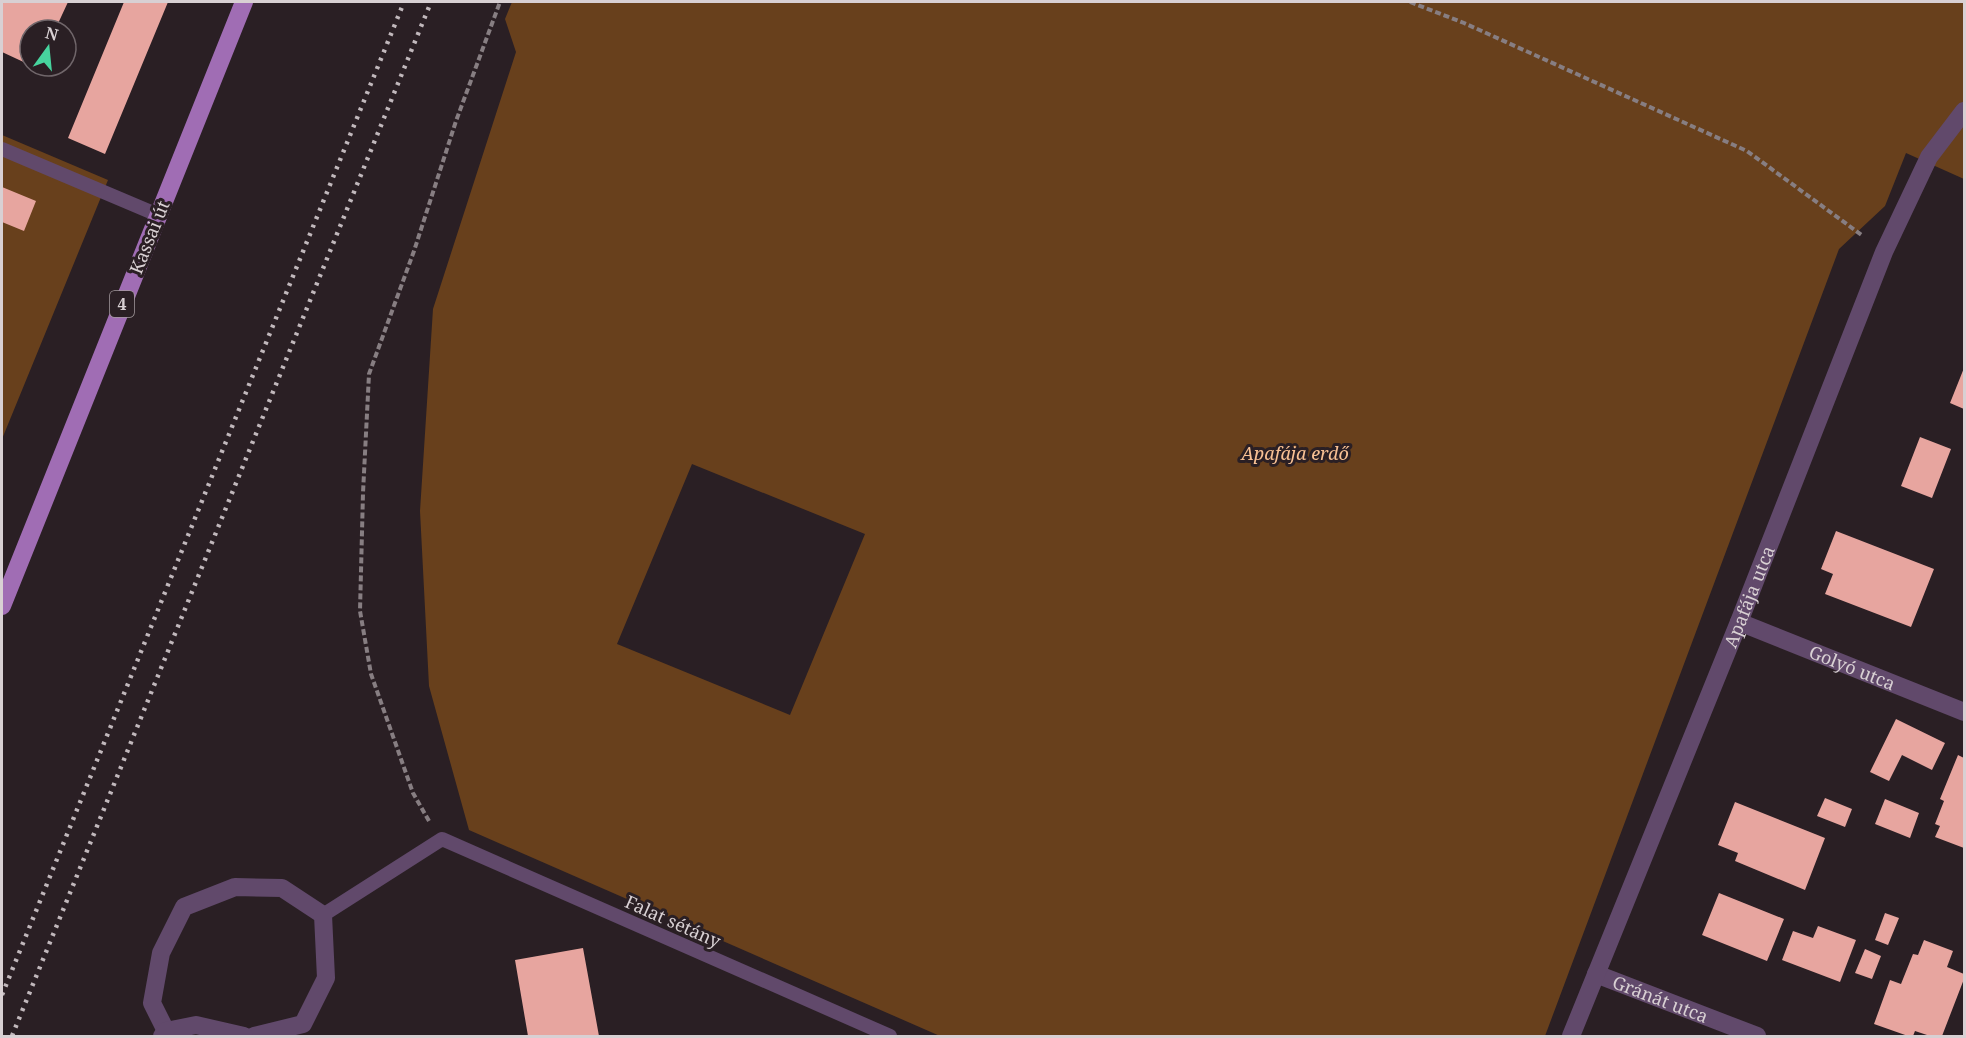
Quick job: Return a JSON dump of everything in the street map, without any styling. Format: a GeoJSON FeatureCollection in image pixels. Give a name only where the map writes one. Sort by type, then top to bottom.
{"type":"FeatureCollection","features":[{"type":"Feature","properties":{"kind":"main road","name":"Kassai út"},"geometry":{"type":"LineString","coordinates":[[2,606],[244,2]]}},
{"type":"Feature","properties":{"kind":"street","name":"Apafája utca"},"geometry":{"type":"LineString","coordinates":[[1571,1036],[1739,622],[1884,252],[1929,157],[1965,111]]}},
{"type":"Feature","properties":{"kind":"street","name":"Golyó utca"},"geometry":{"type":"LineString","coordinates":[[1739,622],[1965,712]]}},
{"type":"Feature","properties":{"kind":"street"},"geometry":{"type":"LineString","coordinates":[[244,1036],[196,1025],[164,1034],[152,1003],[161,953],[184,907],[235,887],[282,888],[323,915],[326,978],[303,1024],[254,1036]]}},
{"type":"Feature","properties":{"kind":"street","name":"Gránát utca"},"geometry":{"type":"LineString","coordinates":[[1596,974],[1757,1036]]}},
{"type":"Feature","properties":{"kind":"lane"},"geometry":{"type":"LineString","coordinates":[[2,149],[158,215]]}},
{"type":"Feature","properties":{"kind":"lane"},"geometry":{"type":"LineString","coordinates":[[323,915],[442,839]]}},
{"type":"Feature","properties":{"kind":"lane","name":"Falat sétány"},"geometry":{"type":"LineString","coordinates":[[442,839],[890,1036]]}},
{"type":"Feature","properties":{"kind":"path"},"geometry":{"type":"LineString","coordinates":[[442,839],[413,793],[371,674],[360,611],[369,374],[414,252],[456,122],[500,2]]}},
{"type":"Feature","properties":{"kind":"path"},"geometry":{"type":"LineString","coordinates":[[1410,2],[1464,23],[1747,151],[1884,252]]}},
{"type":"Feature","properties":{"kind":"green space","name":"Apafája erdő"},"geometry":{"type":"Polygon","coordinates":[[[512,2],[1964,2],[1964,179],[1906,153],[1885,206],[1839,249],[1545,1036],[940,1036],[469,830],[429,686],[420,511],[433,309],[516,52],[505,19],[512,2]],[[692,464],[617,644],[790,715],[865,534],[692,464]]]}},
{"type":"Feature","properties":{"kind":"green space"},"geometry":{"type":"Polygon","coordinates":[[[2,135],[108,180],[2,439],[2,135]]]}},
{"type":"Feature","properties":{"kind":"building"},"geometry":{"type":"Polygon","coordinates":[[[2,2],[68,2],[61,18],[18,18],[18,59],[2,52],[2,2]]]}},
{"type":"Feature","properties":{"kind":"building"},"geometry":{"type":"Polygon","coordinates":[[[124,2],[168,2],[105,154],[68,138],[124,2]]]}},
{"type":"Feature","properties":{"kind":"building"},"geometry":{"type":"Polygon","coordinates":[[[2,187],[36,201],[24,231],[2,222],[2,187]]]}},
{"type":"Feature","properties":{"kind":"building"},"geometry":{"type":"Polygon","coordinates":[[[1964,368],[1964,409],[1950,403],[1964,368]]]}},
{"type":"Feature","properties":{"kind":"building"},"geometry":{"type":"Polygon","coordinates":[[[1920,437],[1951,449],[1932,498],[1901,486],[1920,437]]]}},
{"type":"Feature","properties":{"kind":"building"},"geometry":{"type":"Polygon","coordinates":[[[1836,531],[1934,569],[1911,627],[1825,594],[1833,574],[1821,569],[1836,531]]]}},
{"type":"Feature","properties":{"kind":"building"},"geometry":{"type":"Polygon","coordinates":[[[1896,719],[1945,743],[1932,770],[1902,755],[1889,781],[1870,772],[1896,719]]]}},
{"type":"Feature","properties":{"kind":"building"},"geometry":{"type":"Polygon","coordinates":[[[1958,755],[1964,758],[1964,848],[1935,837],[1940,826],[1935,824],[1944,801],[1940,799],[1958,755]]]}},
{"type":"Feature","properties":{"kind":"building"},"geometry":{"type":"Polygon","coordinates":[[[1825,798],[1852,809],[1845,827],[1817,816],[1825,798]]]}},
{"type":"Feature","properties":{"kind":"building"},"geometry":{"type":"Polygon","coordinates":[[[1885,799],[1919,813],[1910,838],[1875,824],[1885,799]]]}},
{"type":"Feature","properties":{"kind":"building"},"geometry":{"type":"Polygon","coordinates":[[[1735,802],[1825,838],[1805,890],[1735,861],[1738,853],[1718,845],[1735,802]]]}},
{"type":"Feature","properties":{"kind":"building"},"geometry":{"type":"Polygon","coordinates":[[[1719,893],[1784,919],[1767,961],[1702,935],[1719,893]]]}},
{"type":"Feature","properties":{"kind":"building"},"geometry":{"type":"Polygon","coordinates":[[[1885,913],[1899,918],[1888,945],[1875,940],[1885,913]]]}},
{"type":"Feature","properties":{"kind":"building"},"geometry":{"type":"Polygon","coordinates":[[[1818,926],[1856,940],[1840,982],[1782,960],[1793,931],[1813,938],[1818,926]]]}},
{"type":"Feature","properties":{"kind":"building"},"geometry":{"type":"Polygon","coordinates":[[[1924,940],[1953,951],[1947,967],[1964,974],[1942,1036],[1930,1036],[1915,1031],[1913,1036],[1908,1036],[1874,1024],[1890,980],[1901,984],[1913,954],[1918,955],[1924,940]]]}},
{"type":"Feature","properties":{"kind":"building"},"geometry":{"type":"Polygon","coordinates":[[[583,948],[599,1036],[528,1036],[515,960],[583,948]]]}},
{"type":"Feature","properties":{"kind":"building"},"geometry":{"type":"Polygon","coordinates":[[[1865,949],[1881,956],[1872,979],[1855,973],[1865,949]]]}},
{"type":"Feature","properties":{"kind":"railway"},"geometry":{"type":"LineString","coordinates":[[2,995],[404,2]]}},
{"type":"Feature","properties":{"kind":"railway"},"geometry":{"type":"LineString","coordinates":[[12,1036],[431,2]]}}]}
